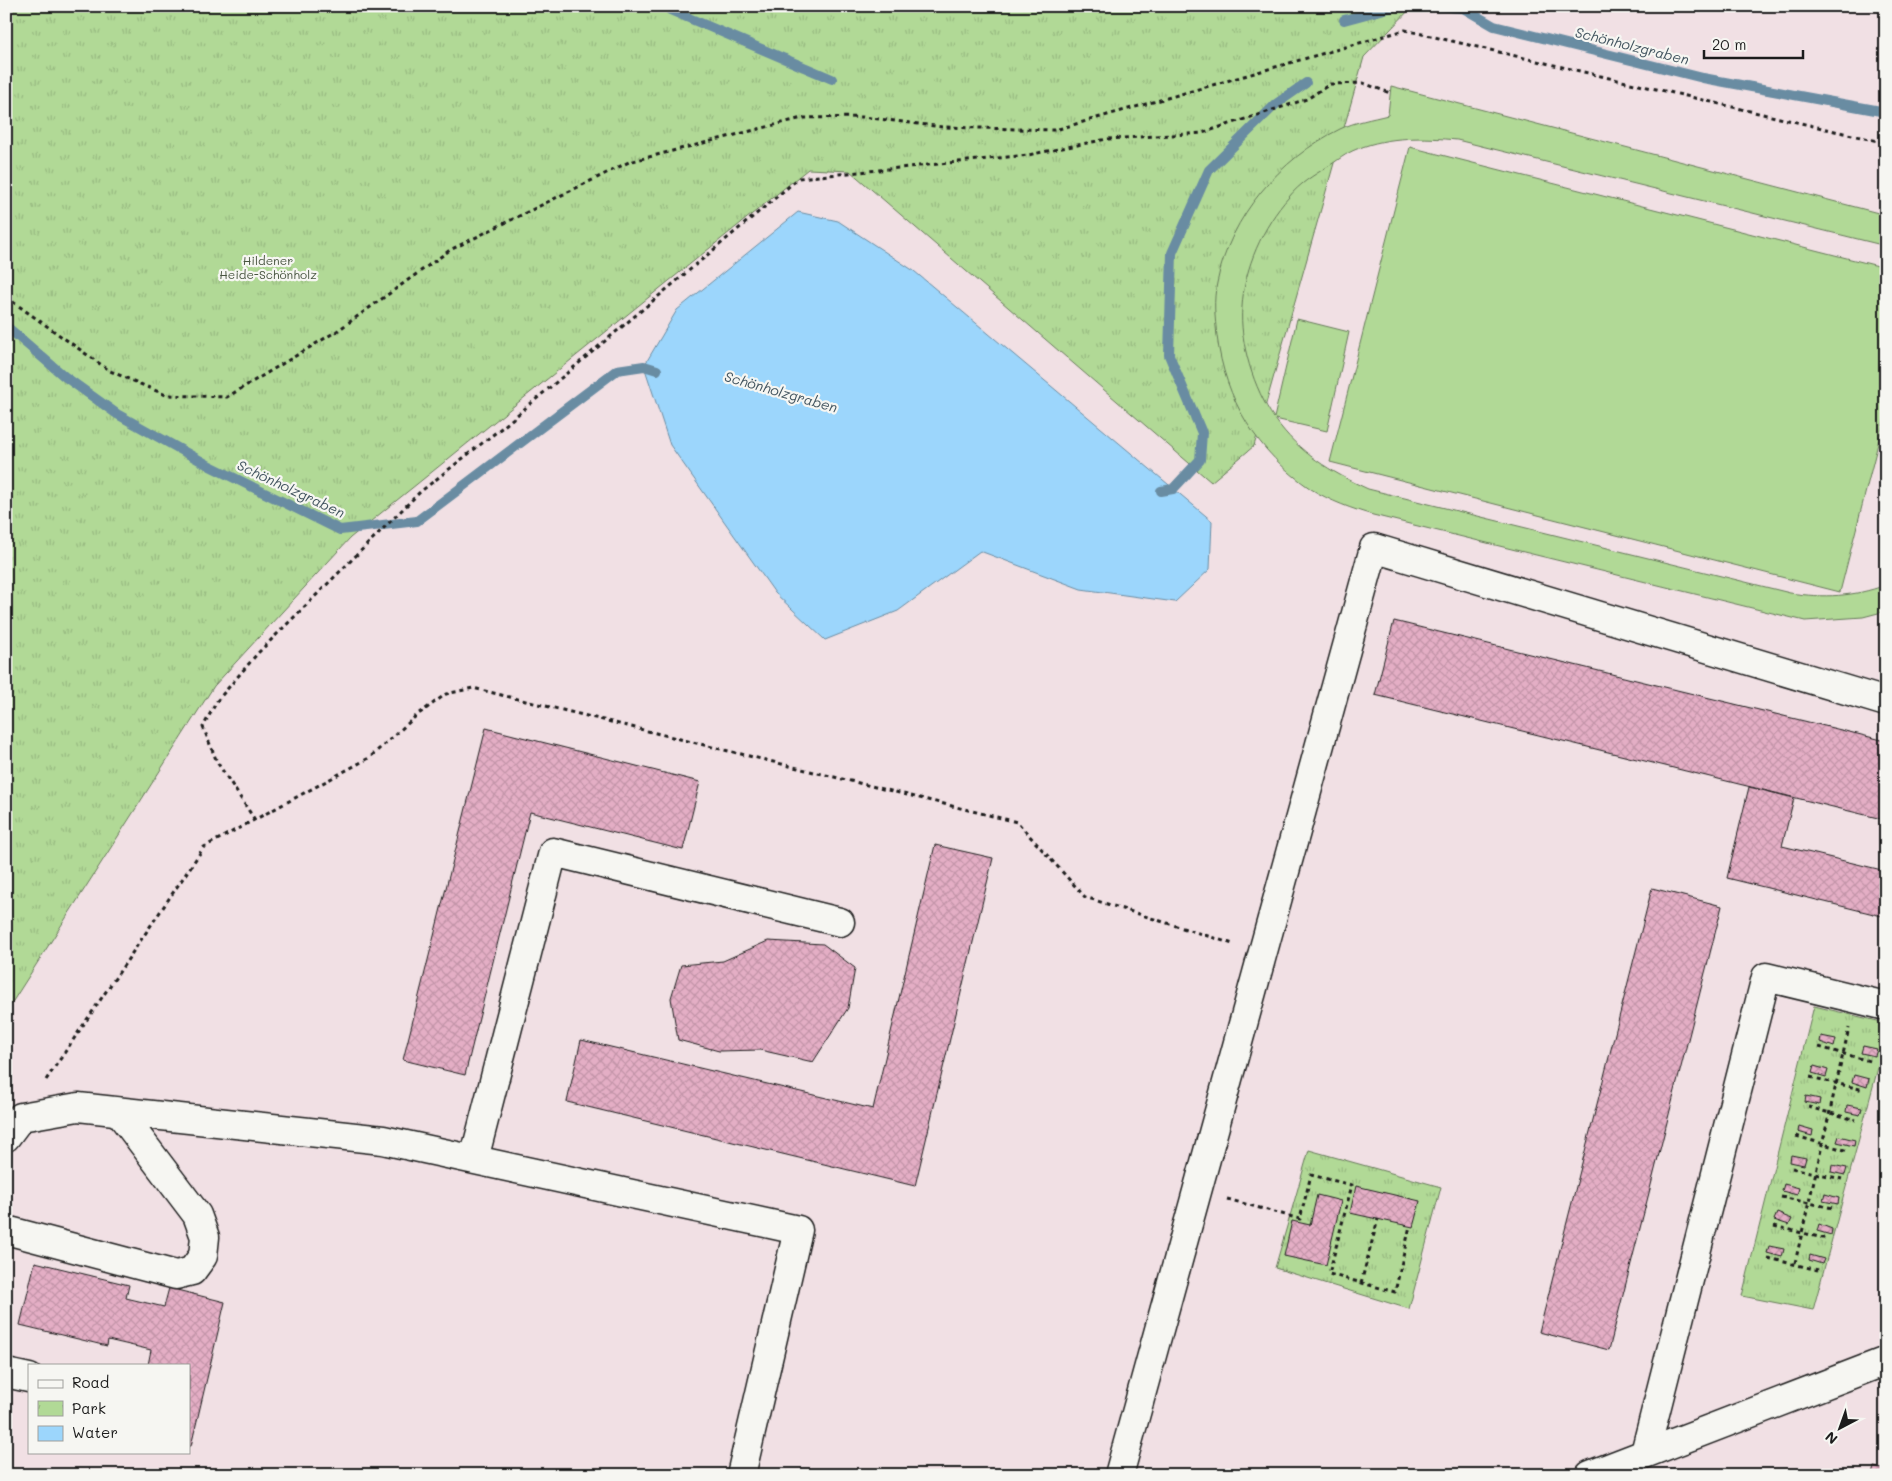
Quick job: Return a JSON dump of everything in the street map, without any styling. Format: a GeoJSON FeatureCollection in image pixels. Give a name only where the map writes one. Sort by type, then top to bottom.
{"type":"FeatureCollection","features":[{"type":"Feature","properties":{"kind":"lane"},"geometry":{"type":"LineString","coordinates":[[1119,1475],[1374,548],[1886,702]]}},
{"type":"Feature","properties":{"kind":"lane"},"geometry":{"type":"LineString","coordinates":[[474,1159],[553,852],[840,922]]}},
{"type":"Feature","properties":{"kind":"lane"},"geometry":{"type":"LineString","coordinates":[[1644,1453],[1766,977],[1886,1006]]}},
{"type":"Feature","properties":{"kind":"lane"},"geometry":{"type":"LineString","coordinates":[[6,1137],[21,1117],[78,1107],[383,1140],[798,1230],[741,1475]]}},
{"type":"Feature","properties":{"kind":"lane"},"geometry":{"type":"LineString","coordinates":[[6,1230],[176,1276],[192,1270],[204,1256],[205,1237],[197,1215],[119,1112]]}},
{"type":"Feature","properties":{"kind":"lane"},"geometry":{"type":"LineString","coordinates":[[1590,1475],[1886,1361]]}},
{"type":"Feature","properties":{"kind":"lane"},"geometry":{"type":"LineString","coordinates":[[6,1373],[28,1378]]}},
{"type":"Feature","properties":{"kind":"path"},"geometry":{"type":"LineString","coordinates":[[6,297],[110,370],[166,395],[227,397],[337,331],[450,250],[629,162],[802,118],[863,117],[943,127],[1055,130],[1405,30],[1886,143]]}},
{"type":"Feature","properties":{"kind":"path"},"geometry":{"type":"LineString","coordinates":[[255,820],[217,762],[204,727],[217,700],[258,653],[420,492],[504,426],[799,178],[1028,155],[1107,139],[1202,132],[1307,100],[1330,84],[1363,83],[1390,94]]}},
{"type":"Feature","properties":{"kind":"path"},"geometry":{"type":"LineString","coordinates":[[1795,1263],[1856,998]]}},
{"type":"Feature","properties":{"kind":"path"},"geometry":{"type":"LineString","coordinates":[[1820,1047],[1873,1062]]}},
{"type":"Feature","properties":{"kind":"path"},"geometry":{"type":"LineString","coordinates":[[1810,1077],[1864,1090]]}},
{"type":"Feature","properties":{"kind":"path"},"geometry":{"type":"LineString","coordinates":[[1808,1108],[1856,1120]]}},
{"type":"Feature","properties":{"kind":"path"},"geometry":{"type":"LineString","coordinates":[[1796,1136],[1848,1151]]}},
{"type":"Feature","properties":{"kind":"path"},"geometry":{"type":"LineString","coordinates":[[1792,1168],[1842,1179]]}},
{"type":"Feature","properties":{"kind":"path"},"geometry":{"type":"LineString","coordinates":[[1197,1191],[1300,1219],[1311,1175],[1352,1185],[1329,1274],[1395,1292],[1410,1226]]}},
{"type":"Feature","properties":{"kind":"path"},"geometry":{"type":"LineString","coordinates":[[1781,1197],[1833,1208]]}},
{"type":"Feature","properties":{"kind":"path"},"geometry":{"type":"LineString","coordinates":[[1362,1283],[1378,1219]]}},
{"type":"Feature","properties":{"kind":"path"},"geometry":{"type":"LineString","coordinates":[[1774,1226],[1827,1240]]}},
{"type":"Feature","properties":{"kind":"path"},"geometry":{"type":"LineString","coordinates":[[1768,1258],[1818,1270]]}},
{"type":"Feature","properties":{"kind":"green space","name":"Hildener Heide-Schönholz"},"geometry":{"type":"Polygon","coordinates":[[[6,6],[1413,6],[1364,57],[1254,446],[1211,482],[850,171],[808,169],[350,538],[214,686],[6,1012],[6,6]]]}},
{"type":"Feature","properties":{"kind":"green space"},"geometry":{"type":"Polygon","coordinates":[[[1391,86],[1886,215],[1886,246],[1457,140],[1407,138],[1369,145],[1345,155],[1307,180],[1293,192],[1263,234],[1256,248],[1247,277],[1242,307],[1243,335],[1254,379],[1274,418],[1297,319],[1349,332],[1327,431],[1275,419],[1294,442],[1305,452],[1341,476],[1368,489],[1790,593],[1815,596],[1850,594],[1886,585],[1886,611],[1863,617],[1805,621],[1373,515],[1341,504],[1311,489],[1275,458],[1247,423],[1236,403],[1227,382],[1221,359],[1217,336],[1215,302],[1217,283],[1224,258],[1233,235],[1246,213],[1278,173],[1318,141],[1340,129],[1388,115],[1391,86]]]}},
{"type":"Feature","properties":{"kind":"green space"},"geometry":{"type":"Polygon","coordinates":[[[1410,147],[1886,268],[1886,412],[1840,592],[1330,462],[1410,147]]]}},
{"type":"Feature","properties":{"kind":"green space"},"geometry":{"type":"Polygon","coordinates":[[[1814,1006],[1886,1023],[1886,1038],[1813,1310],[1742,1296],[1814,1006]]]}},
{"type":"Feature","properties":{"kind":"green space"},"geometry":{"type":"Polygon","coordinates":[[[1309,1150],[1441,1187],[1409,1309],[1275,1268],[1309,1150]]]}},
{"type":"Feature","properties":{"kind":"water"},"geometry":{"type":"Polygon","coordinates":[[[798,212],[838,221],[914,271],[1212,521],[1210,569],[1175,602],[1081,589],[980,551],[898,611],[825,640],[775,593],[670,445],[644,366],[677,310],[798,212]]]}},
{"type":"Feature","properties":{"kind":"building"},"geometry":{"type":"Polygon","coordinates":[[[1394,621],[1886,741],[1886,820],[1375,695],[1394,621]]]}},
{"type":"Feature","properties":{"kind":"building"},"geometry":{"type":"Polygon","coordinates":[[[486,728],[700,782],[683,850],[530,812],[465,1075],[403,1060],[486,728]]]}},
{"type":"Feature","properties":{"kind":"building"},"geometry":{"type":"Polygon","coordinates":[[[1749,787],[1794,798],[1782,846],[1886,871],[1886,917],[1727,878],[1749,787]]]}},
{"type":"Feature","properties":{"kind":"building"},"geometry":{"type":"Polygon","coordinates":[[[935,845],[993,858],[915,1186],[567,1102],[581,1040],[873,1109],[935,845]]]}},
{"type":"Feature","properties":{"kind":"building"},"geometry":{"type":"Polygon","coordinates":[[[1652,888],[1722,906],[1609,1350],[1539,1332],[1652,888]]]}},
{"type":"Feature","properties":{"kind":"building"},"geometry":{"type":"Polygon","coordinates":[[[768,941],[823,944],[855,968],[848,1008],[813,1062],[760,1050],[719,1051],[678,1040],[671,998],[681,965],[723,961],[768,941]]]}},
{"type":"Feature","properties":{"kind":"building"},"geometry":{"type":"Polygon","coordinates":[[[1821,1036],[1836,1039],[1834,1047],[1820,1042],[1821,1036]]]}},
{"type":"Feature","properties":{"kind":"building"},"geometry":{"type":"Polygon","coordinates":[[[1863,1046],[1877,1049],[1875,1056],[1861,1053],[1863,1046]]]}},
{"type":"Feature","properties":{"kind":"building"},"geometry":{"type":"Polygon","coordinates":[[[1814,1066],[1828,1070],[1826,1077],[1812,1073],[1814,1066]]]}},
{"type":"Feature","properties":{"kind":"building"},"geometry":{"type":"Polygon","coordinates":[[[1854,1075],[1869,1079],[1867,1087],[1852,1082],[1854,1075]]]}},
{"type":"Feature","properties":{"kind":"building"},"geometry":{"type":"Polygon","coordinates":[[[1806,1096],[1820,1099],[1819,1105],[1805,1102],[1806,1096]]]}},
{"type":"Feature","properties":{"kind":"building"},"geometry":{"type":"Polygon","coordinates":[[[1847,1105],[1862,1108],[1860,1115],[1846,1112],[1847,1105]]]}},
{"type":"Feature","properties":{"kind":"building"},"geometry":{"type":"Polygon","coordinates":[[[1799,1126],[1813,1130],[1812,1136],[1798,1132],[1799,1126]]]}},
{"type":"Feature","properties":{"kind":"building"},"geometry":{"type":"Polygon","coordinates":[[[1839,1136],[1855,1140],[1854,1146],[1837,1142],[1839,1136]]]}},
{"type":"Feature","properties":{"kind":"building"},"geometry":{"type":"Polygon","coordinates":[[[1791,1155],[1806,1158],[1804,1165],[1790,1162],[1791,1155]]]}},
{"type":"Feature","properties":{"kind":"building"},"geometry":{"type":"Polygon","coordinates":[[[1832,1165],[1847,1168],[1845,1175],[1831,1172],[1832,1165]]]}},
{"type":"Feature","properties":{"kind":"building"},"geometry":{"type":"Polygon","coordinates":[[[1784,1184],[1799,1188],[1797,1195],[1782,1191],[1784,1184]]]}},
{"type":"Feature","properties":{"kind":"building"},"geometry":{"type":"Polygon","coordinates":[[[1356,1186],[1420,1201],[1413,1227],[1350,1213],[1356,1186]]]}},
{"type":"Feature","properties":{"kind":"building"},"geometry":{"type":"Polygon","coordinates":[[[1825,1194],[1839,1198],[1838,1204],[1823,1201],[1825,1194]]]}},
{"type":"Feature","properties":{"kind":"building"},"geometry":{"type":"Polygon","coordinates":[[[1317,1195],[1341,1201],[1326,1265],[1284,1256],[1292,1221],[1310,1225],[1317,1195]]]}},
{"type":"Feature","properties":{"kind":"building"},"geometry":{"type":"Polygon","coordinates":[[[1777,1213],[1792,1219],[1789,1225],[1774,1220],[1777,1213]]]}},
{"type":"Feature","properties":{"kind":"building"},"geometry":{"type":"Polygon","coordinates":[[[1819,1224],[1832,1229],[1831,1235],[1817,1231],[1819,1224]]]}},
{"type":"Feature","properties":{"kind":"building"},"geometry":{"type":"Polygon","coordinates":[[[1769,1246],[1784,1249],[1782,1257],[1767,1253],[1769,1246]]]}},
{"type":"Feature","properties":{"kind":"building"},"geometry":{"type":"Polygon","coordinates":[[[1810,1255],[1824,1259],[1822,1264],[1809,1260],[1810,1255]]]}},
{"type":"Feature","properties":{"kind":"building"},"geometry":{"type":"Polygon","coordinates":[[[35,1262],[129,1285],[126,1298],[164,1307],[169,1288],[225,1302],[191,1446],[190,1364],[148,1364],[151,1350],[108,1340],[107,1346],[20,1325],[35,1262]]]}},
{"type":"Feature","properties":{"kind":"building"},"geometry":{"type":"Polygon","coordinates":[[[1874,1467],[1886,1470],[1886,1475],[1872,1475],[1874,1467]]]}},
{"type":"Feature","properties":{"kind":"waterway"},"geometry":{"type":"LineString","coordinates":[[676,6],[670,10],[832,79]]}},
{"type":"Feature","properties":{"kind":"waterway","name":"Schönholzgraben"},"geometry":{"type":"LineString","coordinates":[[1344,20],[1396,6]]}},
{"type":"Feature","properties":{"kind":"waterway","name":"Schönholzgraben"},"geometry":{"type":"LineString","coordinates":[[1435,6],[1463,8],[1494,26],[1703,78],[1886,112]]}},
{"type":"Feature","properties":{"kind":"waterway","name":"Schönholzgraben"},"geometry":{"type":"LineString","coordinates":[[1161,491],[1173,489],[1200,460],[1202,433],[1169,355],[1172,253],[1209,170],[1276,104],[1306,83]]}},
{"type":"Feature","properties":{"kind":"waterway","name":"Schönholzgraben"},"geometry":{"type":"LineString","coordinates":[[6,326],[64,376],[117,414],[210,466],[340,530],[417,521],[617,370],[644,366],[657,370]]}}]}
